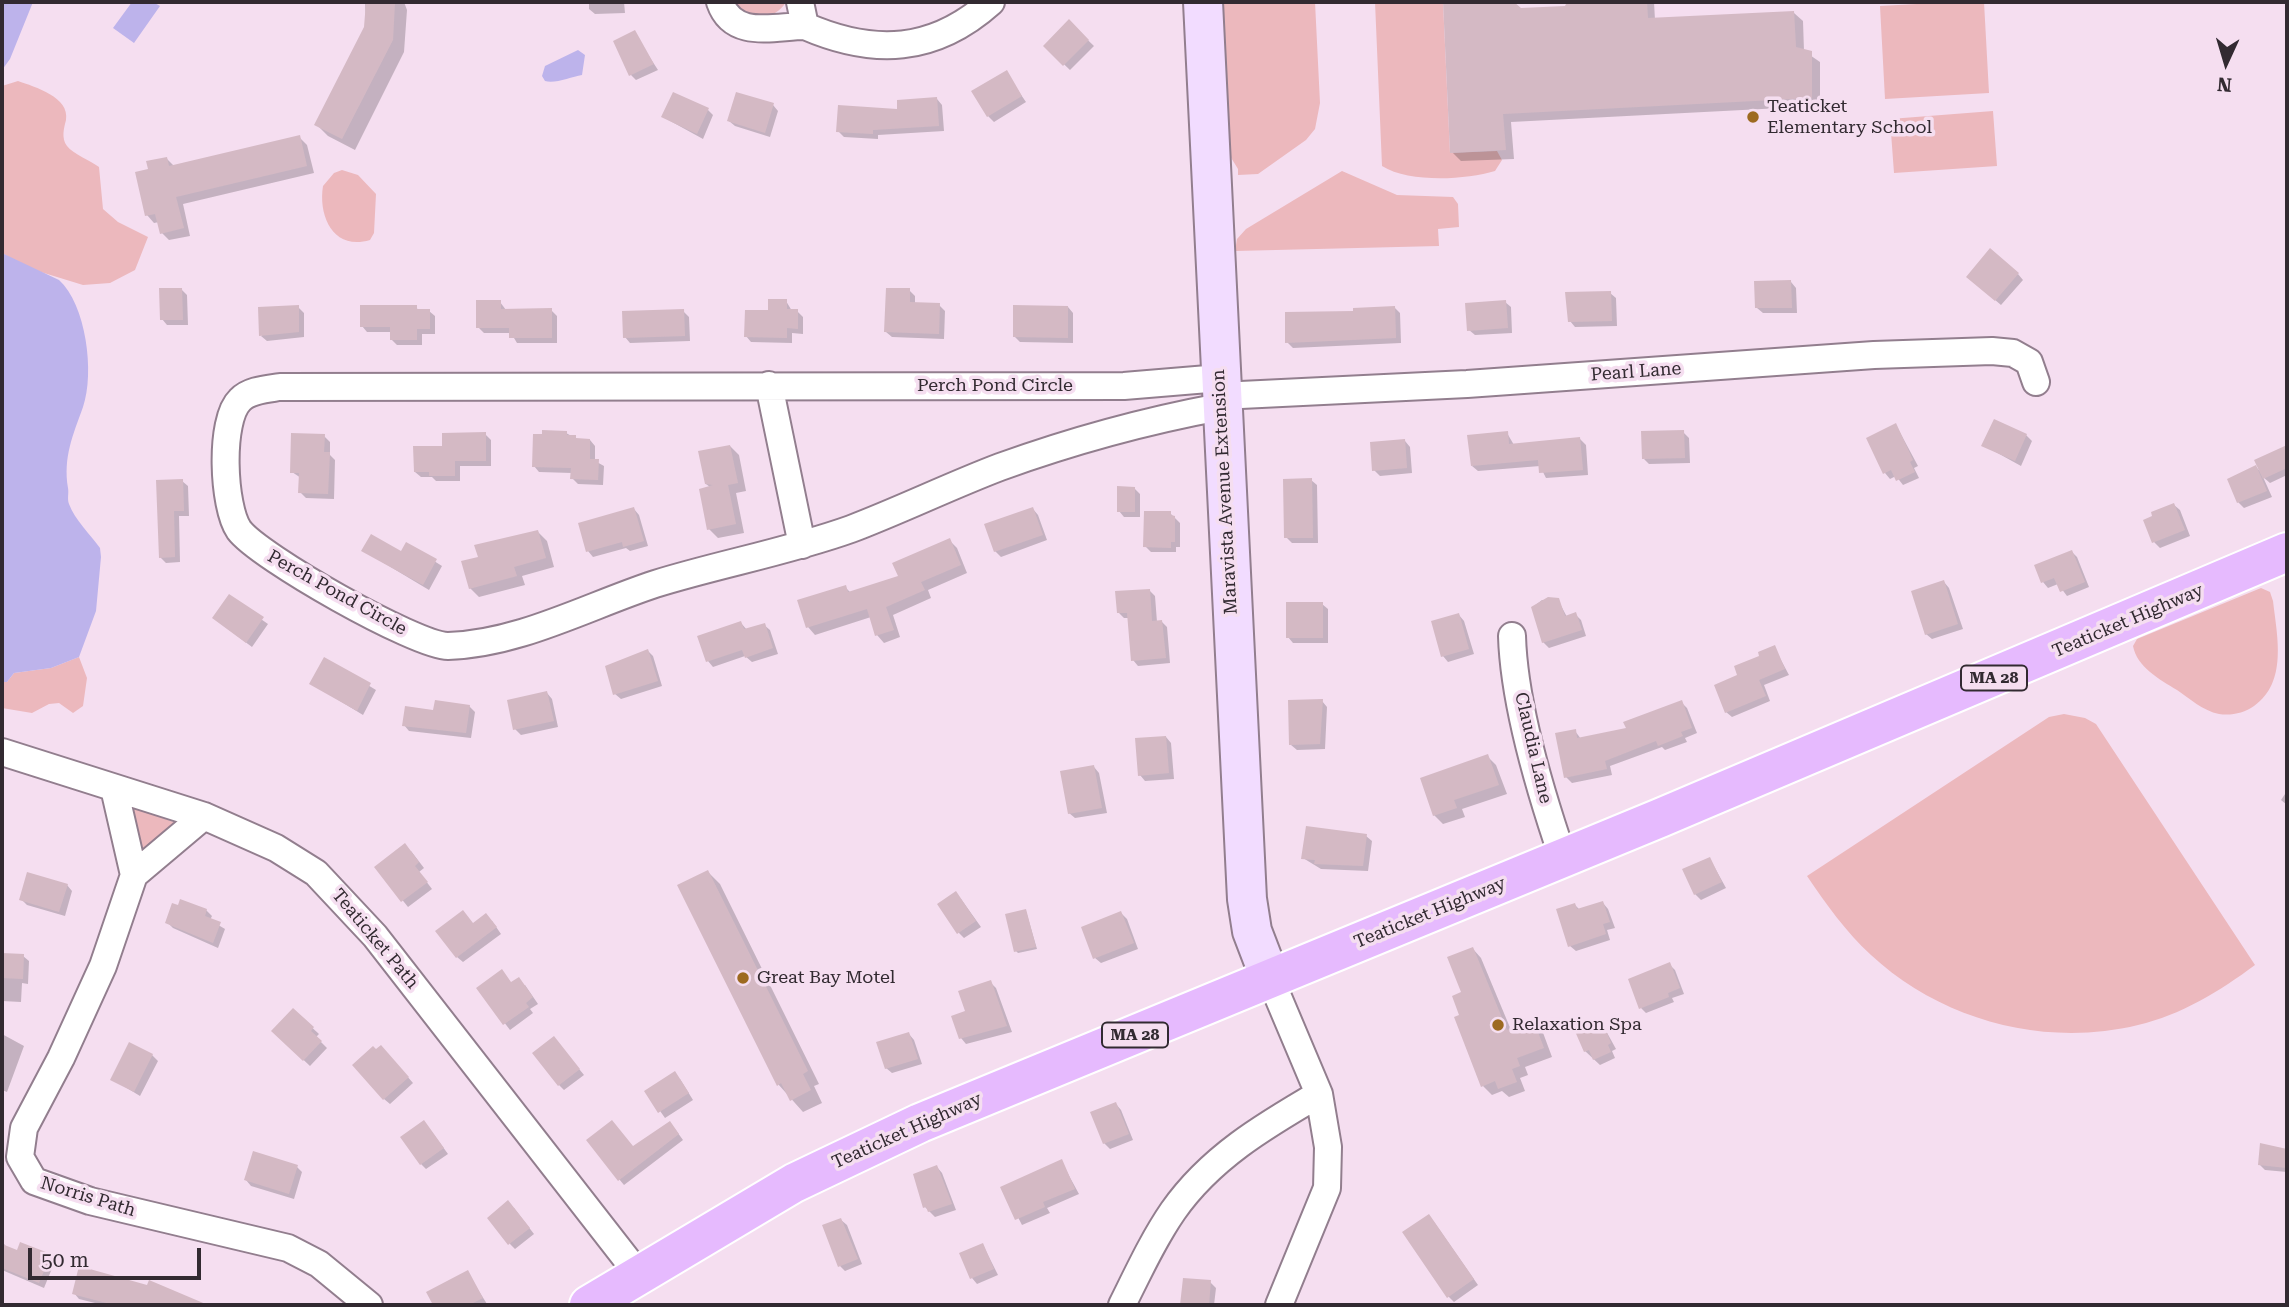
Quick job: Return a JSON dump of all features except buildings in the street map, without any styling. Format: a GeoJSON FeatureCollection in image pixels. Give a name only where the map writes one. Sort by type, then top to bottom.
{"type":"FeatureCollection","features":[{"type":"Feature","properties":{"kind":"main road","name":"Maravista Avenue Extension"},"geometry":{"type":"LineString","coordinates":[[1202,2],[1247,899],[1252,931],[1270,978]]}},
{"type":"Feature","properties":{"kind":"main road","name":"Teaticket Highway"},"geometry":{"type":"LineString","coordinates":[[589,1305],[794,1183],[885,1140],[2132,621],[2287,552]]}},
{"type":"Feature","properties":{"kind":"street"},"geometry":{"type":"LineString","coordinates":[[720,2],[728,17],[751,29],[803,14],[872,47],[901,46],[947,31],[992,2]]}},
{"type":"Feature","properties":{"kind":"street","name":"Pearl Lane"},"geometry":{"type":"LineString","coordinates":[[1220,394],[1467,384],[1874,355],[1992,351],[2013,353],[2029,362],[2036,382]]}},
{"type":"Feature","properties":{"kind":"street"},"geometry":{"type":"LineString","coordinates":[[769,385],[802,545]]}},
{"type":"Feature","properties":{"kind":"street","name":"Perch Pond Circle"},"geometry":{"type":"LineString","coordinates":[[1124,386],[1220,394],[1000,467],[851,529],[656,584],[487,643],[443,646],[426,641],[323,588],[258,549],[239,530],[229,510],[226,436],[231,410],[242,397],[255,392],[293,387],[1124,386]]}},
{"type":"Feature","properties":{"kind":"street","name":"Claudia Lane"},"geometry":{"type":"LineString","coordinates":[[1512,636],[1513,658],[1539,783],[1563,858]]}},
{"type":"Feature","properties":{"kind":"street","name":"Teaticket Path"},"geometry":{"type":"LineString","coordinates":[[2,752],[204,816],[299,860],[329,885],[375,936],[639,1275]]}},
{"type":"Feature","properties":{"kind":"street"},"geometry":{"type":"LineString","coordinates":[[114,788],[134,875],[204,816]]}},
{"type":"Feature","properties":{"kind":"street","name":"Norris Path"},"geometry":{"type":"LineString","coordinates":[[134,875],[103,966],[61,1058],[24,1128],[20,1157],[34,1181],[89,1201],[288,1248],[319,1264],[369,1305]]}},
{"type":"Feature","properties":{"kind":"street"},"geometry":{"type":"LineString","coordinates":[[1270,978],[1319,1094],[1328,1147],[1326,1188],[1279,1305]]}},
{"type":"Feature","properties":{"kind":"street"},"geometry":{"type":"LineString","coordinates":[[1122,1305],[1158,1234],[1194,1186],[1240,1144],[1319,1094]]}},
{"type":"Feature","properties":{"kind":"shaded area"},"geometry":{"type":"Polygon","coordinates":[[[2,2],[33,2],[10,59],[2,70],[2,2]]]}},
{"type":"Feature","properties":{"kind":"shaded area"},"geometry":{"type":"Polygon","coordinates":[[[132,2],[153,2],[160,6],[134,43],[113,28],[132,2]]]}},
{"type":"Feature","properties":{"kind":"shaded area"},"geometry":{"type":"Polygon","coordinates":[[[733,2],[786,2],[774,13],[760,16],[745,12],[733,2]]]}},
{"type":"Feature","properties":{"kind":"shaded area"},"geometry":{"type":"Polygon","coordinates":[[[1223,2],[1315,2],[1320,103],[1315,129],[1306,140],[1258,174],[1238,175],[1238,169],[1230,156],[1223,2]]]}},
{"type":"Feature","properties":{"kind":"shaded area"},"geometry":{"type":"Polygon","coordinates":[[[1375,2],[1443,2],[1450,153],[1497,151],[1502,160],[1495,171],[1437,178],[1407,175],[1382,166],[1375,2]]]}},
{"type":"Feature","properties":{"kind":"shaded area"},"geometry":{"type":"Polygon","coordinates":[[[1984,2],[1989,93],[1885,99],[1880,6],[1984,2]]]}},
{"type":"Feature","properties":{"kind":"shaded area"},"geometry":{"type":"Polygon","coordinates":[[[578,50],[585,55],[582,75],[545,81],[542,76],[545,66],[578,50]]]}},
{"type":"Feature","properties":{"kind":"shaded area"},"geometry":{"type":"Polygon","coordinates":[[[18,81],[50,94],[63,105],[66,112],[65,143],[73,152],[99,167],[103,209],[118,222],[148,237],[135,270],[110,283],[83,285],[31,269],[2,253],[2,86],[18,81]]]}},
{"type":"Feature","properties":{"kind":"shaded area"},"geometry":{"type":"Polygon","coordinates":[[[1993,111],[1997,166],[1894,173],[1890,119],[1993,111]]]}},
{"type":"Feature","properties":{"kind":"shaded area"},"geometry":{"type":"Polygon","coordinates":[[[342,170],[358,175],[376,194],[374,233],[370,240],[347,241],[331,229],[326,220],[323,186],[334,173],[342,170]]]}},
{"type":"Feature","properties":{"kind":"shaded area"},"geometry":{"type":"Polygon","coordinates":[[[1342,171],[1397,195],[1453,197],[1458,204],[1459,227],[1438,229],[1439,246],[1235,251],[1237,239],[1246,229],[1342,171]]]}},
{"type":"Feature","properties":{"kind":"shaded area"},"geometry":{"type":"Polygon","coordinates":[[[2,253],[59,280],[76,305],[82,322],[88,358],[87,393],[68,456],[68,500],[75,516],[100,548],[101,557],[96,611],[79,657],[51,668],[14,673],[7,682],[2,682],[2,253]]]}},
{"type":"Feature","properties":{"kind":"shaded area"},"geometry":{"type":"Polygon","coordinates":[[[2261,588],[2270,592],[2273,601],[2278,658],[2272,684],[2265,696],[2254,706],[2228,715],[2207,710],[2156,677],[2135,653],[2133,646],[2137,639],[2261,588]]]}},
{"type":"Feature","properties":{"kind":"shaded area"},"geometry":{"type":"Polygon","coordinates":[[[79,657],[87,678],[83,706],[73,713],[59,703],[49,704],[32,713],[2,708],[2,682],[7,682],[14,673],[51,668],[79,657]]]}},
{"type":"Feature","properties":{"kind":"shaded area"},"geometry":{"type":"Polygon","coordinates":[[[2064,714],[2085,718],[2096,724],[2255,965],[2200,1001],[2154,1021],[2102,1031],[2066,1033],[1996,1023],[1961,1012],[1929,997],[1899,978],[1871,955],[1845,927],[1807,876],[2049,717],[2064,714]]]}},
{"type":"Feature","properties":{"kind":"shaded area"},"geometry":{"type":"Polygon","coordinates":[[[131,807],[174,822],[174,826],[140,860],[131,807]]]}},
{"type":"Feature","properties":{"kind":"place","name":"Teaticket Elementary School"},"geometry":{"type":"Point","coordinates":[1753,117]}},
{"type":"Feature","properties":{"kind":"place","name":"Great Bay Motel"},"geometry":{"type":"Point","coordinates":[743,978]}},
{"type":"Feature","properties":{"kind":"place","name":"Relaxation Spa"},"geometry":{"type":"Point","coordinates":[1498,1025]}}]}
